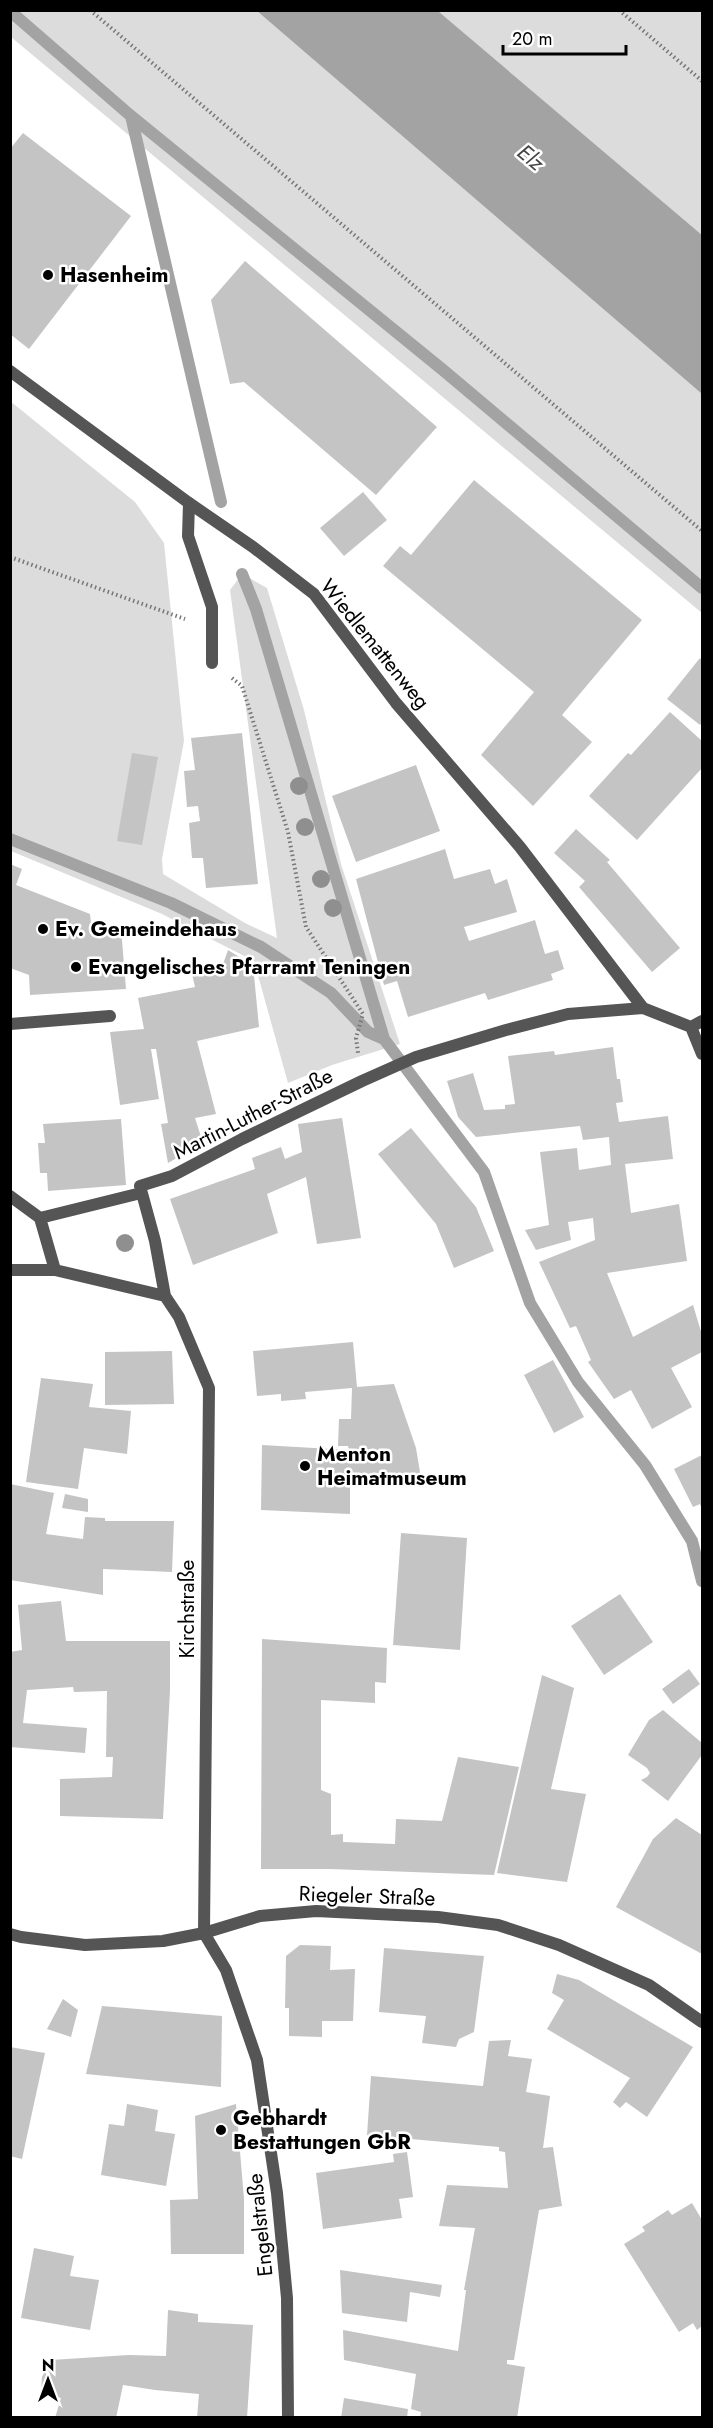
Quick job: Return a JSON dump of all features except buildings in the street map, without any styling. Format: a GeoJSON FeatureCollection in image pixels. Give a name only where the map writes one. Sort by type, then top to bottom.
{"type":"FeatureCollection","features":[{"type":"Feature","properties":{"kind":"street","name":"Wiedlemattenweg"},"geometry":{"type":"LineString","coordinates":[[10,371],[189,503],[254,547],[314,594],[396,703],[520,847],[643,1008]]}},
{"type":"Feature","properties":{"kind":"street"},"geometry":{"type":"LineString","coordinates":[[189,503],[188,536],[212,607],[212,663]]}},
{"type":"Feature","properties":{"kind":"street"},"geometry":{"type":"LineString","coordinates":[[643,1008],[691,1028],[702,1054]]}},
{"type":"Feature","properties":{"kind":"street","name":"Martin-Luther-Straße"},"geometry":{"type":"LineString","coordinates":[[141,1192],[140,1186],[172,1176],[242,1139],[362,1081],[416,1058],[506,1030],[568,1014],[643,1008]]}},
{"type":"Feature","properties":{"kind":"street"},"geometry":{"type":"LineString","coordinates":[[10,1024],[110,1016]]}},
{"type":"Feature","properties":{"kind":"street"},"geometry":{"type":"LineString","coordinates":[[691,1028],[702,1021]]}},
{"type":"Feature","properties":{"kind":"street"},"geometry":{"type":"LineString","coordinates":[[10,1270],[55,1270],[165,1296],[155,1241],[141,1192],[40,1218]]}},
{"type":"Feature","properties":{"kind":"street"},"geometry":{"type":"LineString","coordinates":[[10,1196],[40,1218],[55,1270]]}},
{"type":"Feature","properties":{"kind":"street","name":"Kirchstraße"},"geometry":{"type":"LineString","coordinates":[[165,1296],[178,1317],[209,1388],[204,1933]]}},
{"type":"Feature","properties":{"kind":"street","name":"Riegeler Straße"},"geometry":{"type":"LineString","coordinates":[[10,1934],[85,1945],[163,1941],[204,1933],[260,1916],[316,1911],[438,1917],[498,1925],[559,1945],[649,1985],[702,2022]]}},
{"type":"Feature","properties":{"kind":"street","name":"Engelstraße"},"geometry":{"type":"LineString","coordinates":[[204,1933],[226,1970],[257,2060],[277,2193],[287,2298],[288,2418]]}},
{"type":"Feature","properties":{"kind":"path"},"geometry":{"type":"LineString","coordinates":[[90,10],[702,531]]}},
{"type":"Feature","properties":{"kind":"path"},"geometry":{"type":"LineString","coordinates":[[619,10],[702,81]]}},
{"type":"Feature","properties":{"kind":"path"},"geometry":{"type":"LineString","coordinates":[[10,557],[213,629]]}},
{"type":"Feature","properties":{"kind":"path"},"geometry":{"type":"LineString","coordinates":[[212,663],[242,686],[288,832],[306,927],[363,1014],[356,1038]]}},
{"type":"Feature","properties":{"kind":"shaded area"},"geometry":{"type":"Polygon","coordinates":[[[10,11],[257,11],[702,394],[702,613],[11,37],[10,11]]]}},
{"type":"Feature","properties":{"kind":"shaded area"},"geometry":{"type":"Polygon","coordinates":[[[438,11],[702,11],[702,235],[438,11]]]}},
{"type":"Feature","properties":{"kind":"shaded area"},"geometry":{"type":"Polygon","coordinates":[[[10,401],[135,502],[164,543],[184,741],[162,859],[163,874],[245,923],[277,938],[230,590],[242,574],[267,588],[304,710],[341,864],[400,1044],[332,1065],[288,1083],[254,961],[162,914],[11,851],[10,401]]]}},
{"type":"Feature","properties":{"kind":"water","name":"Elz"},"geometry":{"type":"Polygon","coordinates":[[[257,11],[438,11],[702,235],[702,394],[257,11]]]}},
{"type":"Feature","properties":{"kind":"waterway"},"geometry":{"type":"LineString","coordinates":[[10,11],[131,116],[443,370],[702,588]]}},
{"type":"Feature","properties":{"kind":"waterway"},"geometry":{"type":"LineString","coordinates":[[131,116],[221,502]]}},
{"type":"Feature","properties":{"kind":"waterway"},"geometry":{"type":"LineString","coordinates":[[242,574],[256,609],[384,1039],[484,1172],[530,1303],[578,1382],[645,1465],[692,1541],[702,1581]]}},
{"type":"Feature","properties":{"kind":"waterway"},"geometry":{"type":"LineString","coordinates":[[10,839],[171,903],[261,947],[331,993],[368,1032],[384,1039]]}},
{"type":"Feature","properties":{"kind":"place","name":"Hasenheim"},"geometry":{"type":"Point","coordinates":[48,275]}},
{"type":"Feature","properties":{"kind":"place","name":"Ev. Gemeindehaus"},"geometry":{"type":"Point","coordinates":[43,929]}},
{"type":"Feature","properties":{"kind":"place","name":"Evangelisches Pfarramt Teningen"},"geometry":{"type":"Point","coordinates":[76,967]}},
{"type":"Feature","properties":{"kind":"place","name":"Menton Heimatmuseum"},"geometry":{"type":"Point","coordinates":[305,1466]}},
{"type":"Feature","properties":{"kind":"place","name":"Gebhardt Bestattungen GbR"},"geometry":{"type":"Point","coordinates":[221,2130]}}]}
